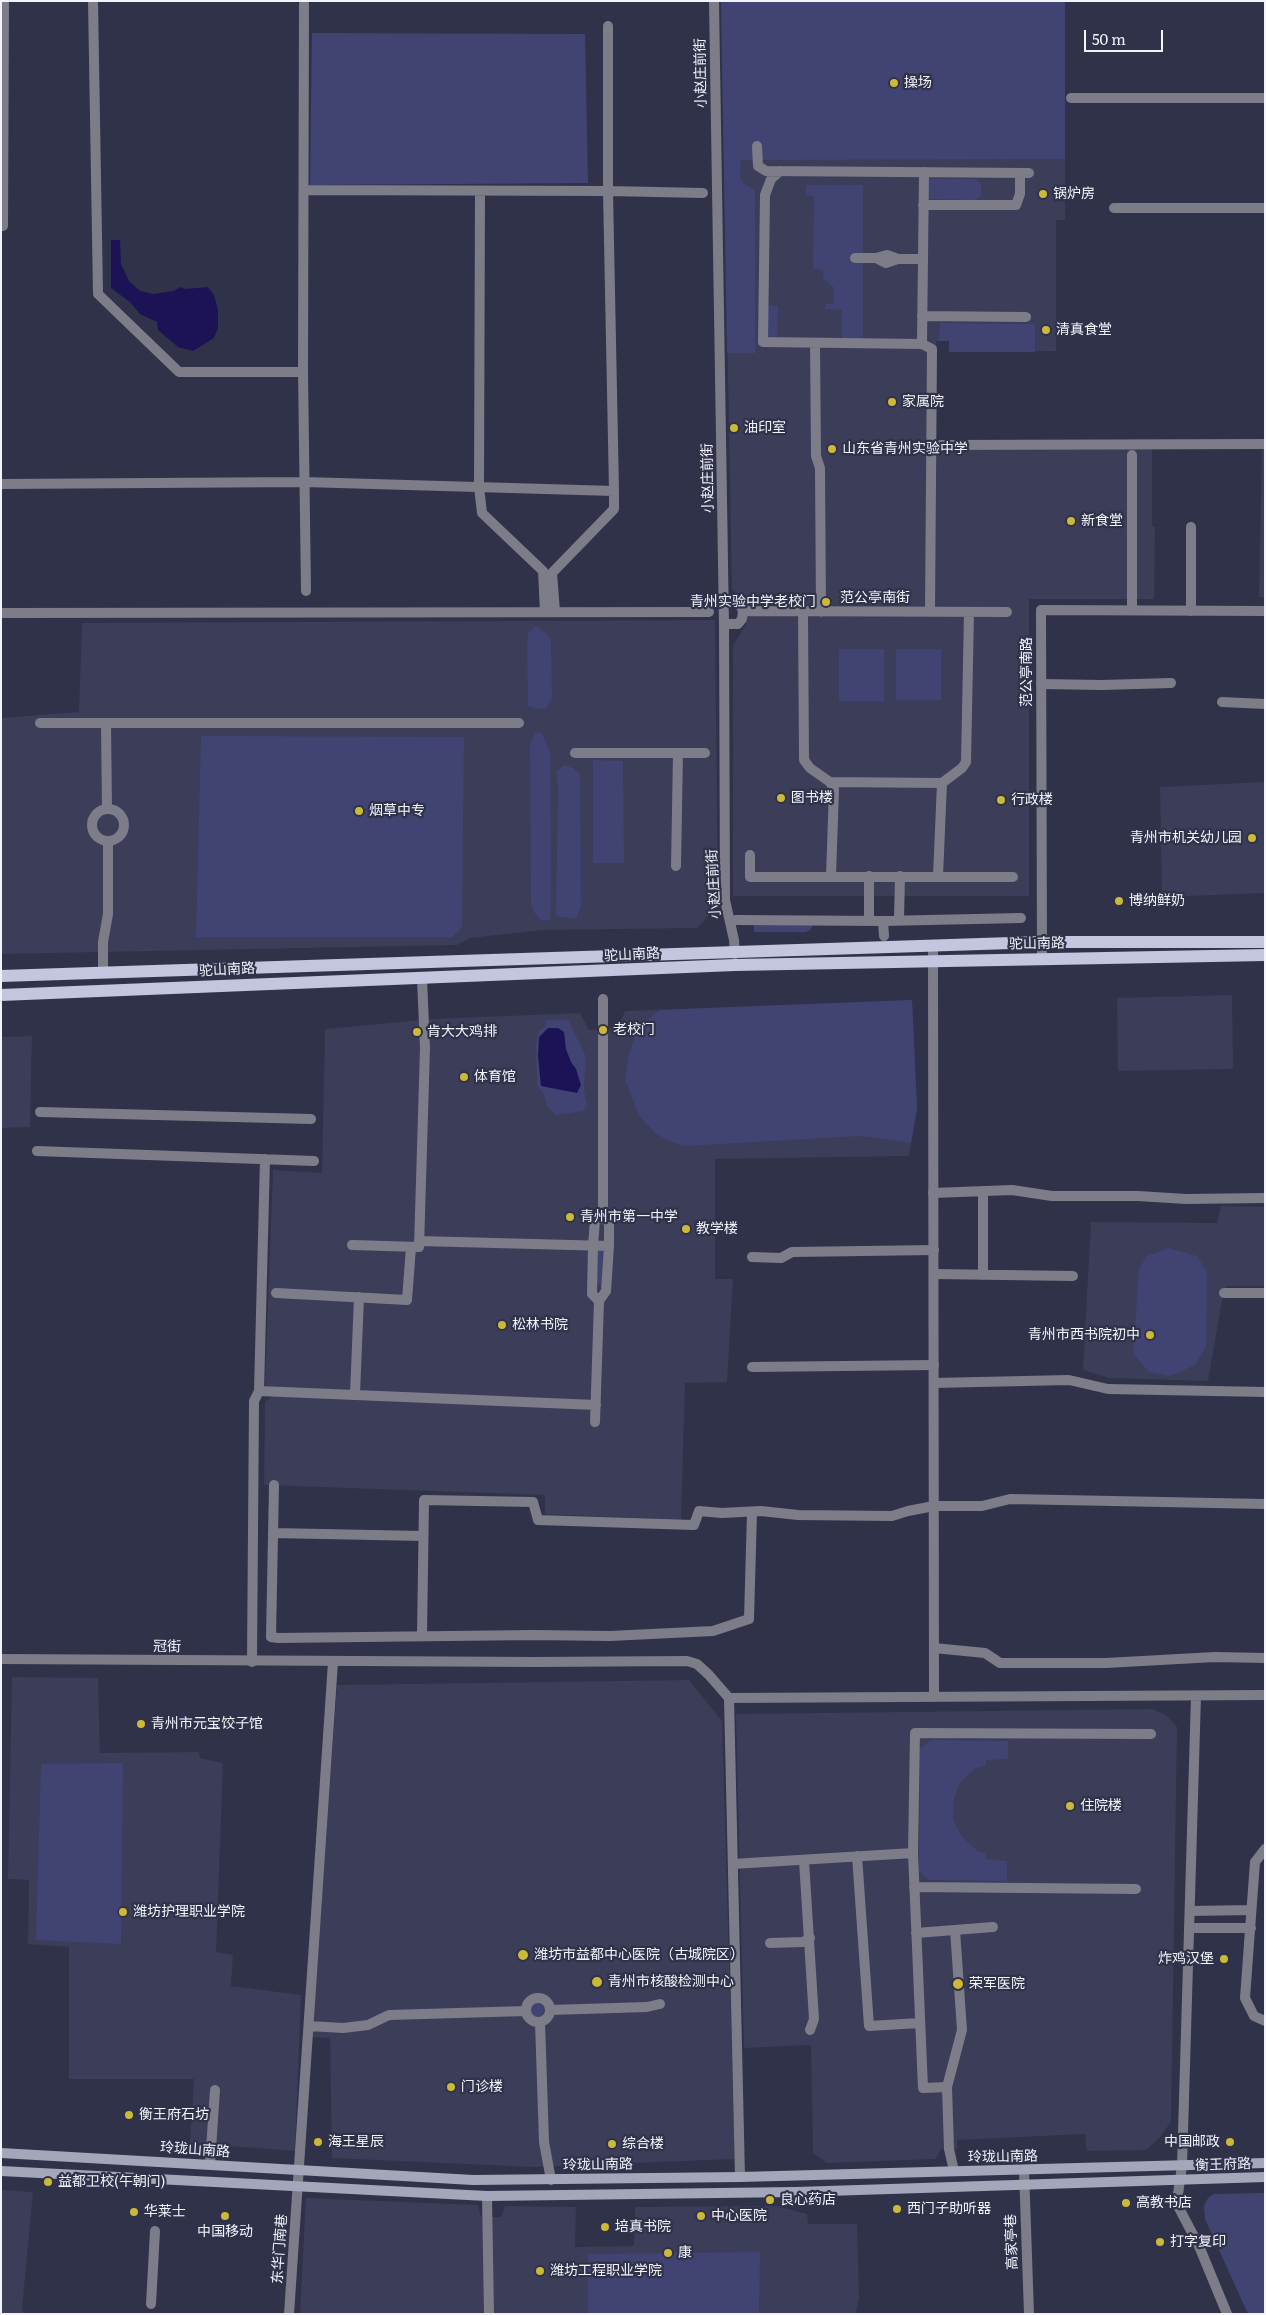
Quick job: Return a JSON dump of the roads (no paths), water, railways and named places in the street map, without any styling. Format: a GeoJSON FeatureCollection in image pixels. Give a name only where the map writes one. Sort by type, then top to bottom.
{"type":"FeatureCollection","features":[{"type":"Feature","properties":{"kind":"main road","name":"驼山南路"},"geometry":{"type":"LineString","coordinates":[[1,976],[735,954],[1042,942],[1265,942]]}},
{"type":"Feature","properties":{"kind":"main road","name":"驼山南路"},"geometry":{"type":"LineString","coordinates":[[1,995],[736,966],[933,960],[1265,955]]}},
{"type":"Feature","properties":{"kind":"main road","name":"玲珑山南路"},"geometry":{"type":"LineString","coordinates":[[1,2153],[466,2180],[740,2177],[1182,2166]]}},
{"type":"Feature","properties":{"kind":"main road","name":"衡王府路"},"geometry":{"type":"LineString","coordinates":[[1182,2166],[1265,2163]]}},
{"type":"Feature","properties":{"kind":"main road","name":"玲珑山南路"},"geometry":{"type":"LineString","coordinates":[[1,2171],[487,2196],[796,2192],[1181,2180]]}},
{"type":"Feature","properties":{"kind":"main road","name":"衡王府路"},"geometry":{"type":"LineString","coordinates":[[1181,2180],[1265,2177]]}},
{"type":"Feature","properties":{"kind":"street"},"geometry":{"type":"LineString","coordinates":[[1,226],[3,226],[4,1]]}},
{"type":"Feature","properties":{"kind":"street"},"geometry":{"type":"LineString","coordinates":[[93,1],[98,294],[179,372],[303,372]]}},
{"type":"Feature","properties":{"kind":"street"},"geometry":{"type":"LineString","coordinates":[[304,1],[303,372],[306,591]]}},
{"type":"Feature","properties":{"kind":"street","name":"小赵庄前街"},"geometry":{"type":"LineString","coordinates":[[714,1],[724,624],[726,900],[735,954]]}},
{"type":"Feature","properties":{"kind":"street"},"geometry":{"type":"LineString","coordinates":[[550,612],[552,573],[614,509],[608,191],[608,26]]}},
{"type":"Feature","properties":{"kind":"street"},"geometry":{"type":"LineString","coordinates":[[1071,98],[1265,98]]}},
{"type":"Feature","properties":{"kind":"street"},"geometry":{"type":"LineString","coordinates":[[757,146],[757,163],[760,169],[1024,173],[1016,205],[923,205]]}},
{"type":"Feature","properties":{"kind":"street"},"geometry":{"type":"LineString","coordinates":[[780,170],[771,179],[765,195],[762,342],[922,344],[932,349],[930,612]]}},
{"type":"Feature","properties":{"kind":"street"},"geometry":{"type":"LineString","coordinates":[[922,344],[924,172]]}},
{"type":"Feature","properties":{"kind":"street"},"geometry":{"type":"LineString","coordinates":[[304,190],[703,193]]}},
{"type":"Feature","properties":{"kind":"street"},"geometry":{"type":"LineString","coordinates":[[480,191],[479,487],[482,513],[543,571],[550,612]]}},
{"type":"Feature","properties":{"kind":"street"},"geometry":{"type":"LineString","coordinates":[[1114,208],[1265,208]]}},
{"type":"Feature","properties":{"kind":"street"},"geometry":{"type":"LineString","coordinates":[[855,258],[876,258],[886,263],[898,259],[923,259]]}},
{"type":"Feature","properties":{"kind":"street"},"geometry":{"type":"LineString","coordinates":[[922,316],[1026,317]]}},
{"type":"Feature","properties":{"kind":"street"},"geometry":{"type":"LineString","coordinates":[[815,343],[816,456],[820,468],[821,612]]}},
{"type":"Feature","properties":{"kind":"street"},"geometry":{"type":"LineString","coordinates":[[941,445],[1265,444]]}},
{"type":"Feature","properties":{"kind":"street"},"geometry":{"type":"LineString","coordinates":[[1132,455],[1132,610]]}},
{"type":"Feature","properties":{"kind":"street"},"geometry":{"type":"LineString","coordinates":[[1,484],[304,482],[614,491]]}},
{"type":"Feature","properties":{"kind":"street"},"geometry":{"type":"LineString","coordinates":[[1190,611],[1191,527]]}},
{"type":"Feature","properties":{"kind":"street"},"geometry":{"type":"LineString","coordinates":[[723,600],[737,599],[743,611],[742,620],[738,624],[724,624]]}},
{"type":"Feature","properties":{"kind":"street","name":"范公亭南路"},"geometry":{"type":"LineString","coordinates":[[1042,958],[1041,610],[1265,611]]}},
{"type":"Feature","properties":{"kind":"street","name":"范公亭南街"},"geometry":{"type":"LineString","coordinates":[[743,611],[1007,612]]}},
{"type":"Feature","properties":{"kind":"street"},"geometry":{"type":"LineString","coordinates":[[1,613],[709,612]]}},
{"type":"Feature","properties":{"kind":"street"},"geometry":{"type":"LineString","coordinates":[[803,612],[804,760],[810,768],[830,782],[834,789],[831,876]]}},
{"type":"Feature","properties":{"kind":"street"},"geometry":{"type":"LineString","coordinates":[[830,782],[942,783],[962,768],[966,762],[969,612]]}},
{"type":"Feature","properties":{"kind":"street"},"geometry":{"type":"LineString","coordinates":[[1041,684],[1171,683]]}},
{"type":"Feature","properties":{"kind":"street"},"geometry":{"type":"LineString","coordinates":[[1222,702],[1265,704]]}},
{"type":"Feature","properties":{"kind":"street"},"geometry":{"type":"LineString","coordinates":[[40,723],[519,723]]}},
{"type":"Feature","properties":{"kind":"street"},"geometry":{"type":"LineString","coordinates":[[106,723],[106,809]]}},
{"type":"Feature","properties":{"kind":"street"},"geometry":{"type":"LineString","coordinates":[[575,753],[706,753]]}},
{"type":"Feature","properties":{"kind":"street"},"geometry":{"type":"LineString","coordinates":[[676,866],[678,753]]}},
{"type":"Feature","properties":{"kind":"street"},"geometry":{"type":"LineString","coordinates":[[938,876],[942,783]]}},
{"type":"Feature","properties":{"kind":"street"},"geometry":{"type":"LineString","coordinates":[[106,809],[120,814],[124,824],[124,829],[118,838],[108,842],[98,839],[92,830],[91,824],[95,814],[106,809]]}},
{"type":"Feature","properties":{"kind":"street"},"geometry":{"type":"LineString","coordinates":[[103,973],[103,942],[108,914],[108,842]]}},
{"type":"Feature","properties":{"kind":"street"},"geometry":{"type":"LineString","coordinates":[[750,855],[750,877],[1013,877]]}},
{"type":"Feature","properties":{"kind":"street"},"geometry":{"type":"LineString","coordinates":[[869,876],[869,921]]}},
{"type":"Feature","properties":{"kind":"street"},"geometry":{"type":"LineString","coordinates":[[899,920],[900,876]]}},
{"type":"Feature","properties":{"kind":"street"},"geometry":{"type":"LineString","coordinates":[[736,920],[883,921],[1021,918]]}},
{"type":"Feature","properties":{"kind":"street"},"geometry":{"type":"LineString","coordinates":[[883,921],[884,936]]}},
{"type":"Feature","properties":{"kind":"street"},"geometry":{"type":"LineString","coordinates":[[933,947],[934,1696]]}},
{"type":"Feature","properties":{"kind":"street"},"geometry":{"type":"LineString","coordinates":[[276,1293],[407,1300],[415,1244],[425,1048],[422,979]]}},
{"type":"Feature","properties":{"kind":"street"},"geometry":{"type":"LineString","coordinates":[[603,999],[603,1218]]}},
{"type":"Feature","properties":{"kind":"street"},"geometry":{"type":"LineString","coordinates":[[40,1112],[311,1119]]}},
{"type":"Feature","properties":{"kind":"street"},"geometry":{"type":"LineString","coordinates":[[37,1151],[314,1161]]}},
{"type":"Feature","properties":{"kind":"street"},"geometry":{"type":"LineString","coordinates":[[252,1662],[255,1490],[254,1401],[259,1391],[265,1159]]}},
{"type":"Feature","properties":{"kind":"street"},"geometry":{"type":"LineString","coordinates":[[933,1192],[1012,1190],[1052,1196],[1138,1196],[1186,1199],[1265,1198]]}},
{"type":"Feature","properties":{"kind":"street"},"geometry":{"type":"LineString","coordinates":[[983,1191],[983,1275]]}},
{"type":"Feature","properties":{"kind":"street"},"geometry":{"type":"LineString","coordinates":[[595,1422],[599,1302],[606,1291],[609,1246],[609,1222],[603,1218],[595,1220],[593,1246],[592,1294],[599,1302]]}},
{"type":"Feature","properties":{"kind":"street"},"geometry":{"type":"LineString","coordinates":[[352,1245],[609,1246]]}},
{"type":"Feature","properties":{"kind":"street"},"geometry":{"type":"LineString","coordinates":[[752,1257],[781,1258],[792,1252],[934,1250]]}},
{"type":"Feature","properties":{"kind":"street"},"geometry":{"type":"LineString","coordinates":[[934,1274],[1073,1276]]}},
{"type":"Feature","properties":{"kind":"street"},"geometry":{"type":"LineString","coordinates":[[1224,1293],[1265,1293]]}},
{"type":"Feature","properties":{"kind":"street"},"geometry":{"type":"LineString","coordinates":[[355,1394],[359,1297]]}},
{"type":"Feature","properties":{"kind":"street"},"geometry":{"type":"LineString","coordinates":[[752,1367],[934,1365]]}},
{"type":"Feature","properties":{"kind":"street"},"geometry":{"type":"LineString","coordinates":[[934,1383],[1068,1380],[1108,1389],[1265,1392]]}},
{"type":"Feature","properties":{"kind":"street"},"geometry":{"type":"LineString","coordinates":[[259,1391],[596,1405]]}},
{"type":"Feature","properties":{"kind":"street"},"geometry":{"type":"LineString","coordinates":[[274,1484],[271,1637],[657,1635],[712,1631],[749,1619],[752,1512]]}},
{"type":"Feature","properties":{"kind":"street"},"geometry":{"type":"LineString","coordinates":[[422,1636],[424,1500],[533,1502],[538,1520],[694,1525],[699,1510],[722,1513],[752,1512],[798,1515],[892,1516],[908,1510],[934,1506],[982,1506],[1010,1499],[1265,1504]]}},
{"type":"Feature","properties":{"kind":"street"},"geometry":{"type":"LineString","coordinates":[[273,1533],[424,1536]]}},
{"type":"Feature","properties":{"kind":"street"},"geometry":{"type":"LineString","coordinates":[[934,1648],[985,1654],[1000,1663],[1106,1663],[1215,1657],[1265,1658]]}},
{"type":"Feature","properties":{"kind":"street","name":"冠街"},"geometry":{"type":"LineString","coordinates":[[1,1659],[252,1662],[687,1661],[697,1664],[729,1698]]}},
{"type":"Feature","properties":{"kind":"street","name":"东华门南巷"},"geometry":{"type":"LineString","coordinates":[[290,2314],[333,1662]]}},
{"type":"Feature","properties":{"kind":"street"},"geometry":{"type":"LineString","coordinates":[[740,2177],[729,1698],[1265,1695]]}},
{"type":"Feature","properties":{"kind":"street"},"geometry":{"type":"LineString","coordinates":[[1196,1696],[1182,2166],[1178,2194],[1179,2208],[1199,2246],[1227,2314]]}},
{"type":"Feature","properties":{"kind":"street"},"geometry":{"type":"LineString","coordinates":[[947,2087],[923,2088],[912,1853],[915,1733],[1150,1734]]}},
{"type":"Feature","properties":{"kind":"street"},"geometry":{"type":"LineString","coordinates":[[1265,1848],[1255,1862],[1245,1998],[1254,2016],[1265,2021]]}},
{"type":"Feature","properties":{"kind":"street"},"geometry":{"type":"LineString","coordinates":[[733,1864],[912,1853]]}},
{"type":"Feature","properties":{"kind":"street"},"geometry":{"type":"LineString","coordinates":[[858,1856],[869,2026],[920,2023]]}},
{"type":"Feature","properties":{"kind":"street"},"geometry":{"type":"LineString","coordinates":[[804,1861],[814,2019],[810,2030]]}},
{"type":"Feature","properties":{"kind":"street"},"geometry":{"type":"LineString","coordinates":[[914,1887],[1136,1888]]}},
{"type":"Feature","properties":{"kind":"street"},"geometry":{"type":"LineString","coordinates":[[1190,1911],[1251,1910]]}},
{"type":"Feature","properties":{"kind":"street"},"geometry":{"type":"LineString","coordinates":[[916,1933],[993,1927]]}},
{"type":"Feature","properties":{"kind":"street"},"geometry":{"type":"LineString","coordinates":[[1189,1928],[1251,1928]]}},
{"type":"Feature","properties":{"kind":"street"},"geometry":{"type":"LineString","coordinates":[[954,2171],[949,2149],[947,2087],[962,2030],[955,1930]]}},
{"type":"Feature","properties":{"kind":"street"},"geometry":{"type":"LineString","coordinates":[[770,1942],[803,1942],[810,1938]]}},
{"type":"Feature","properties":{"kind":"street"},"geometry":{"type":"LineString","coordinates":[[537,1998],[546,2000],[550,2010],[548,2017],[540,2022],[530,2020],[526,2012],[528,2002],[537,1998]]}},
{"type":"Feature","properties":{"kind":"street"},"geometry":{"type":"LineString","coordinates":[[550,2010],[647,2007],[660,2004]]}},
{"type":"Feature","properties":{"kind":"street"},"geometry":{"type":"LineString","coordinates":[[309,2026],[343,2028],[368,2025],[389,2015],[526,2012]]}},
{"type":"Feature","properties":{"kind":"street"},"geometry":{"type":"LineString","coordinates":[[540,2022],[544,2142],[550,2180]]}},
{"type":"Feature","properties":{"kind":"street"},"geometry":{"type":"LineString","coordinates":[[210,2164],[215,2090]]}},
{"type":"Feature","properties":{"kind":"street","name":"高家亭巷"},"geometry":{"type":"LineString","coordinates":[[1024,2170],[1029,2314]]}},
{"type":"Feature","properties":{"kind":"street"},"geometry":{"type":"LineString","coordinates":[[487,2196],[489,2314]]}},
{"type":"Feature","properties":{"kind":"street"},"geometry":{"type":"LineString","coordinates":[[151,2304],[155,2231]]}},
{"type":"Feature","properties":{"kind":"place","name":"操场"},"geometry":{"type":"Point","coordinates":[894,83]}},
{"type":"Feature","properties":{"kind":"place","name":"锅炉房"},"geometry":{"type":"Point","coordinates":[1043,194]}},
{"type":"Feature","properties":{"kind":"place","name":"清真食堂"},"geometry":{"type":"Point","coordinates":[1046,330]}},
{"type":"Feature","properties":{"kind":"place","name":"家属院"},"geometry":{"type":"Point","coordinates":[892,402]}},
{"type":"Feature","properties":{"kind":"place","name":"油印室"},"geometry":{"type":"Point","coordinates":[734,428]}},
{"type":"Feature","properties":{"kind":"place","name":"山东省青州实验中学"},"geometry":{"type":"Point","coordinates":[832,449]}},
{"type":"Feature","properties":{"kind":"place","name":"新食堂"},"geometry":{"type":"Point","coordinates":[1071,521]}},
{"type":"Feature","properties":{"kind":"place","name":"青州实验中学老校门"},"geometry":{"type":"Point","coordinates":[826,602]}},
{"type":"Feature","properties":{"kind":"place","name":"图书楼"},"geometry":{"type":"Point","coordinates":[781,798]}},
{"type":"Feature","properties":{"kind":"place","name":"行政楼"},"geometry":{"type":"Point","coordinates":[1001,800]}},
{"type":"Feature","properties":{"kind":"place","name":"烟草中专"},"geometry":{"type":"Point","coordinates":[359,811]}},
{"type":"Feature","properties":{"kind":"place","name":"青州市机关幼儿园"},"geometry":{"type":"Point","coordinates":[1252,838]}},
{"type":"Feature","properties":{"kind":"place","name":"博纳鲜奶"},"geometry":{"type":"Point","coordinates":[1119,901]}},
{"type":"Feature","properties":{"kind":"place","name":"老校门"},"geometry":{"type":"Point","coordinates":[603,1030]}},
{"type":"Feature","properties":{"kind":"place","name":"肯大大鸡排"},"geometry":{"type":"Point","coordinates":[417,1032]}},
{"type":"Feature","properties":{"kind":"place","name":"体育馆"},"geometry":{"type":"Point","coordinates":[464,1077]}},
{"type":"Feature","properties":{"kind":"place","name":"青州市第一中学"},"geometry":{"type":"Point","coordinates":[570,1217]}},
{"type":"Feature","properties":{"kind":"place","name":"教学楼"},"geometry":{"type":"Point","coordinates":[686,1229]}},
{"type":"Feature","properties":{"kind":"place","name":"松林书院"},"geometry":{"type":"Point","coordinates":[502,1325]}},
{"type":"Feature","properties":{"kind":"place","name":"青州市西书院初中"},"geometry":{"type":"Point","coordinates":[1150,1335]}},
{"type":"Feature","properties":{"kind":"place","name":"青州市元宝饺子馆"},"geometry":{"type":"Point","coordinates":[141,1724]}},
{"type":"Feature","properties":{"kind":"place","name":"住院楼"},"geometry":{"type":"Point","coordinates":[1070,1806]}},
{"type":"Feature","properties":{"kind":"place","name":"潍坊护理职业学院"},"geometry":{"type":"Point","coordinates":[123,1912]}},
{"type":"Feature","properties":{"kind":"place","name":"潍坊市益都中心医院（古城院区）"},"geometry":{"type":"Point","coordinates":[523,1955]}},
{"type":"Feature","properties":{"kind":"place","name":"炸鸡汉堡"},"geometry":{"type":"Point","coordinates":[1224,1959]}},
{"type":"Feature","properties":{"kind":"place","name":"青州市核酸检测中心"},"geometry":{"type":"Point","coordinates":[597,1982]}},
{"type":"Feature","properties":{"kind":"place","name":"荣军医院"},"geometry":{"type":"Point","coordinates":[958,1984]}},
{"type":"Feature","properties":{"kind":"place","name":"门诊楼"},"geometry":{"type":"Point","coordinates":[451,2087]}},
{"type":"Feature","properties":{"kind":"place","name":"衡王府石坊"},"geometry":{"type":"Point","coordinates":[129,2115]}},
{"type":"Feature","properties":{"kind":"place","name":"海王星辰"},"geometry":{"type":"Point","coordinates":[318,2142]}},
{"type":"Feature","properties":{"kind":"place","name":"中国邮政"},"geometry":{"type":"Point","coordinates":[1230,2142]}},
{"type":"Feature","properties":{"kind":"place","name":"综合楼"},"geometry":{"type":"Point","coordinates":[612,2144]}},
{"type":"Feature","properties":{"kind":"place","name":"益都卫校(午朝门)"},"geometry":{"type":"Point","coordinates":[48,2182]}},
{"type":"Feature","properties":{"kind":"place","name":"良心药店"},"geometry":{"type":"Point","coordinates":[770,2200]}},
{"type":"Feature","properties":{"kind":"place","name":"高教书店"},"geometry":{"type":"Point","coordinates":[1126,2203]}},
{"type":"Feature","properties":{"kind":"place","name":"西门子助听器"},"geometry":{"type":"Point","coordinates":[897,2209]}},
{"type":"Feature","properties":{"kind":"place","name":"华莱士"},"geometry":{"type":"Point","coordinates":[134,2212]}},
{"type":"Feature","properties":{"kind":"place","name":"中国移动"},"geometry":{"type":"Point","coordinates":[225,2216]}},
{"type":"Feature","properties":{"kind":"place","name":"中心医院"},"geometry":{"type":"Point","coordinates":[701,2216]}},
{"type":"Feature","properties":{"kind":"place","name":"培真书院"},"geometry":{"type":"Point","coordinates":[605,2227]}},
{"type":"Feature","properties":{"kind":"place","name":"打字复印"},"geometry":{"type":"Point","coordinates":[1160,2242]}},
{"type":"Feature","properties":{"kind":"place","name":"康"},"geometry":{"type":"Point","coordinates":[668,2253]}},
{"type":"Feature","properties":{"kind":"place","name":"潍坊工程职业学院"},"geometry":{"type":"Point","coordinates":[540,2271]}}]}
